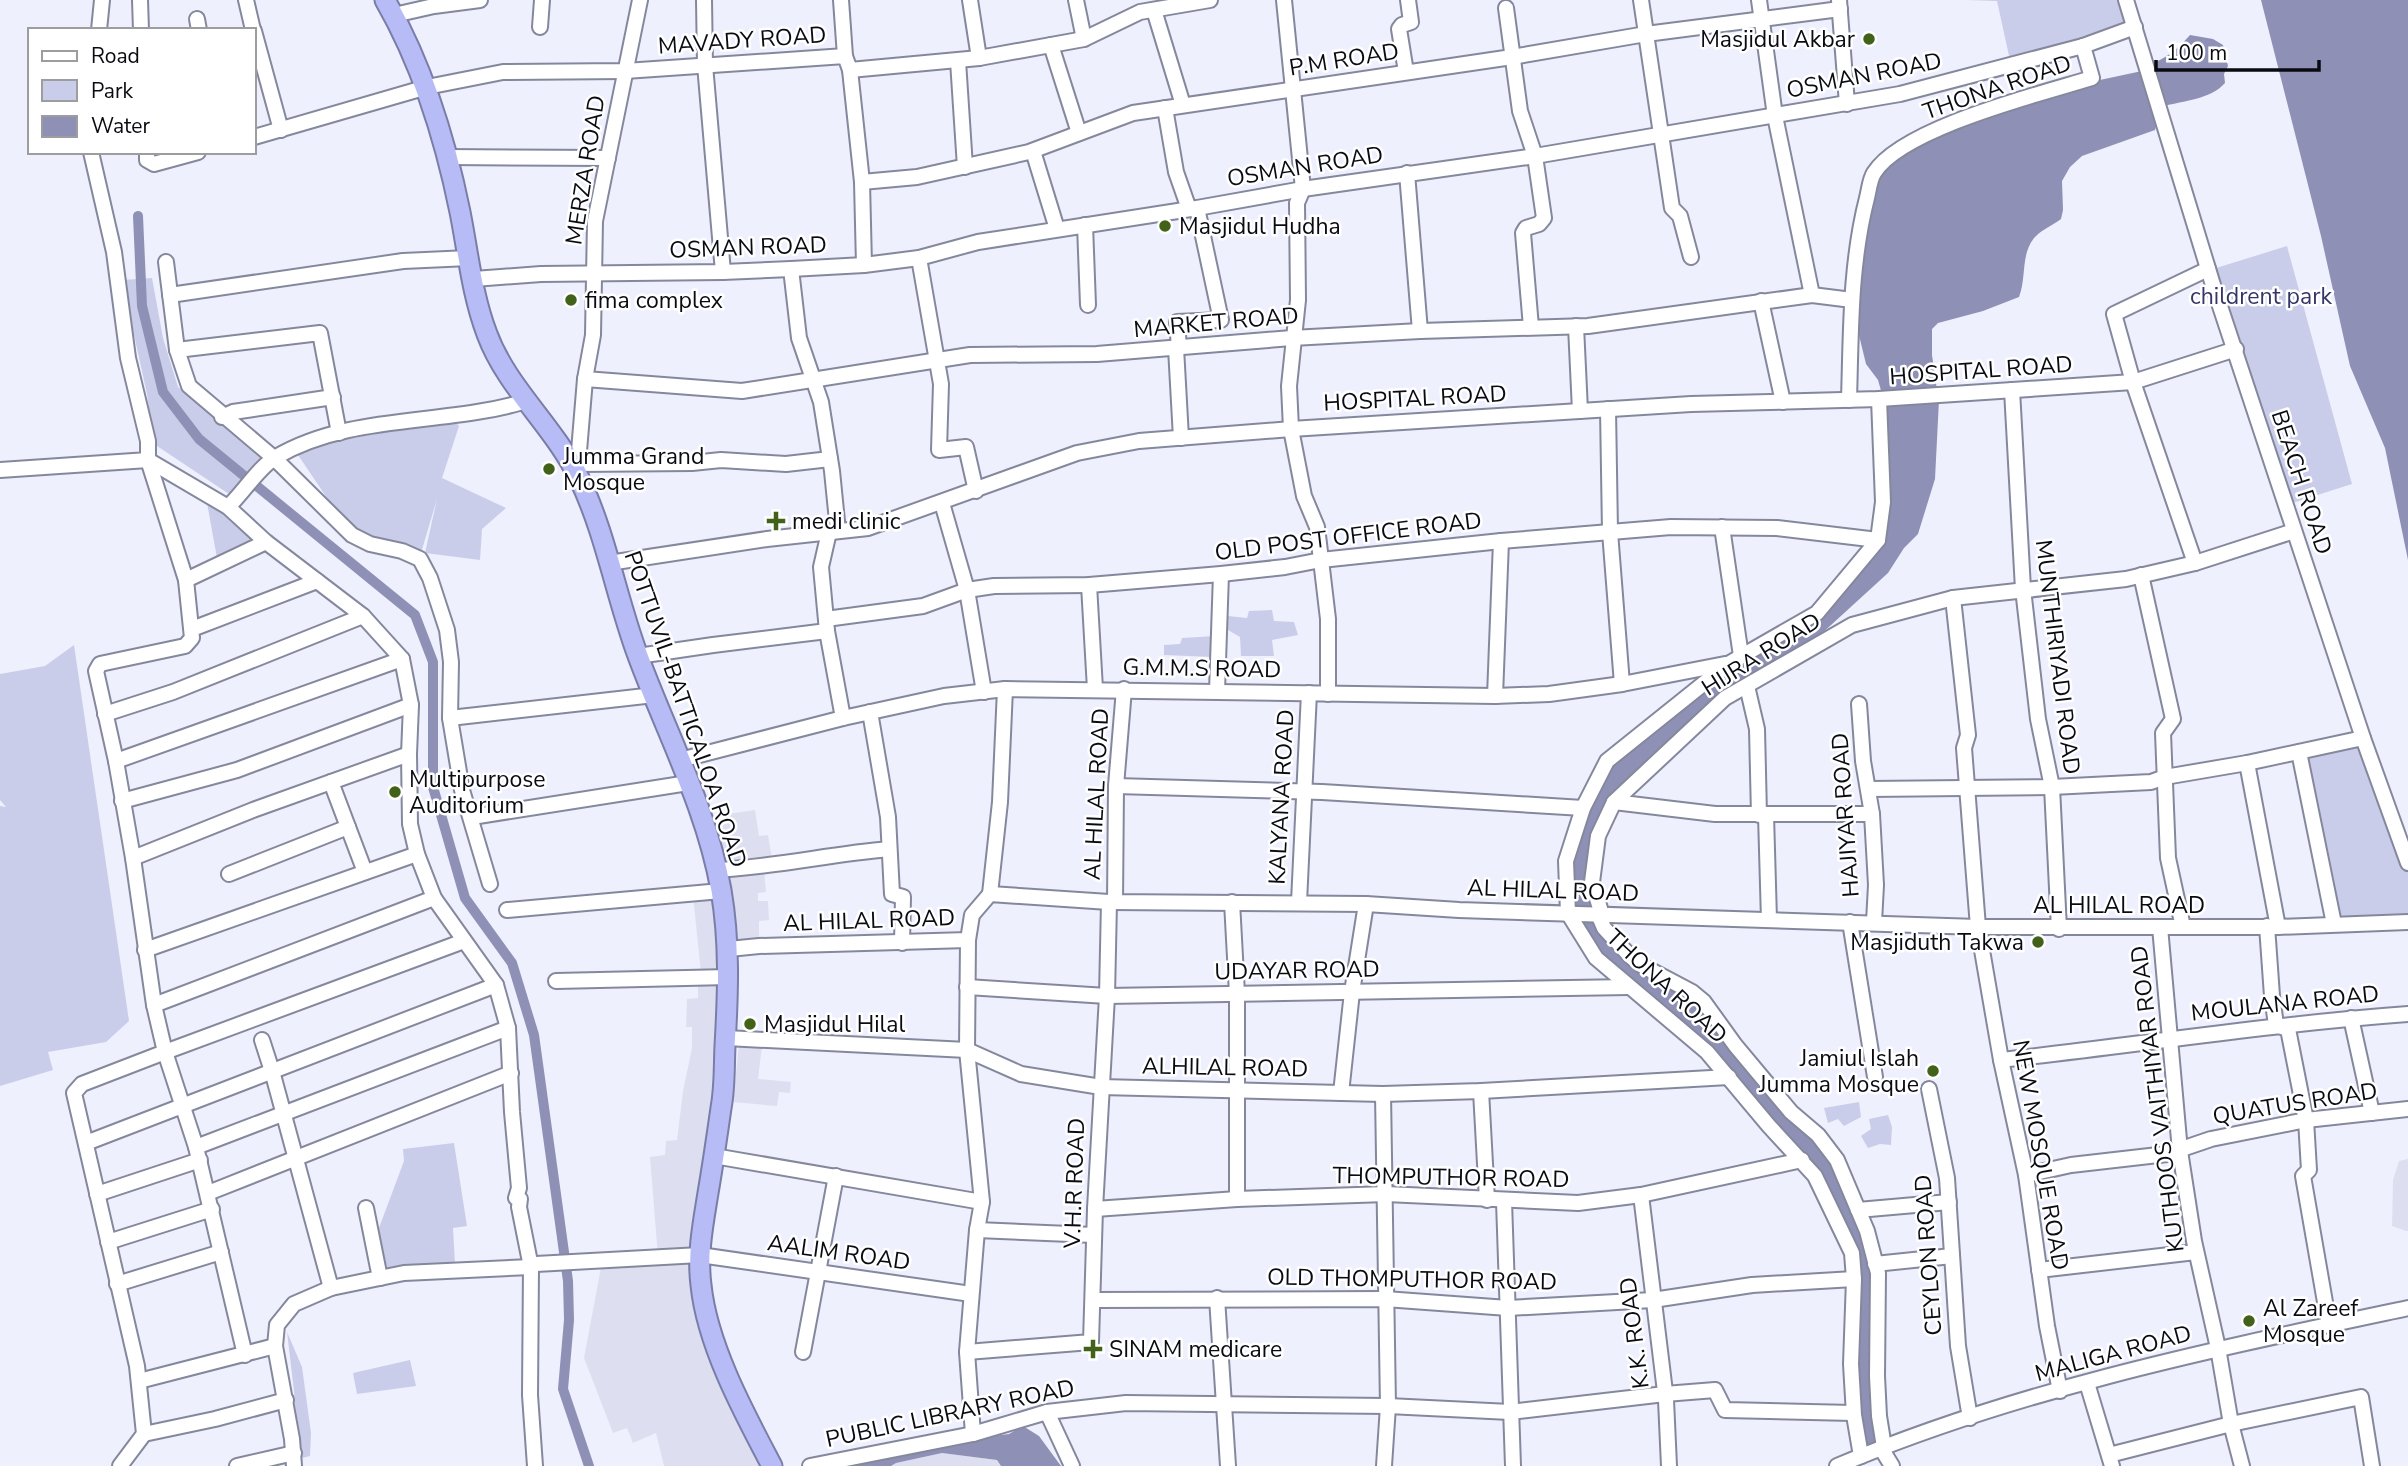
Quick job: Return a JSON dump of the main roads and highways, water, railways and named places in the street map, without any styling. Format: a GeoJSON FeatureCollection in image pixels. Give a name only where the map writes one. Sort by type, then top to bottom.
{"type":"FeatureCollection","features":[{"type":"Feature","properties":{"kind":"highway","name":"POTTUVIL-BATTICALOA ROAD"},"geometry":{"type":"LineString","coordinates":[[389,8],[427,87],[447,157],[487,334],[502,364],[526,401],[578,469],[638,656],[680,760],[717,870],[729,950],[729,976],[722,1102],[700,1255],[701,1287],[711,1334],[750,1424],[772,1466]]}},
{"type":"Feature","properties":{"kind":"water"},"geometry":{"type":"Polygon","coordinates":[[[2261,0],[2408,0],[2408,560],[2385,448],[2350,366],[2321,236],[2261,0]]]}},
{"type":"Feature","properties":{"kind":"water"},"geometry":{"type":"Polygon","coordinates":[[[2190,35],[2213,39],[2223,45],[2228,66],[2224,74],[2225,83],[2205,96],[2164,106],[2147,65],[2171,53],[2190,35]]]}},
{"type":"Feature","properties":{"kind":"water"},"geometry":{"type":"Polygon","coordinates":[[[2142,71],[2160,112],[2155,130],[2082,156],[2070,167],[2062,181],[2061,219],[2031,242],[2019,297],[1983,311],[1938,323],[1932,329],[1932,355],[1937,390],[1882,394],[1878,380],[1866,364],[1856,323],[1874,174],[1927,141],[2053,90],[2142,71]]]}},
{"type":"Feature","properties":{"kind":"water"},"geometry":{"type":"Polygon","coordinates":[[[1939,400],[1935,479],[1918,534],[1904,548],[1888,573],[1819,636],[1747,686],[1722,691],[1700,721],[1645,766],[1598,836],[1590,895],[1604,928],[1639,965],[1692,992],[1820,1138],[1871,1246],[1882,1446],[1861,1456],[1852,1251],[1814,1175],[1725,1073],[1596,958],[1568,908],[1566,866],[1605,764],[1728,664],[1808,623],[1878,540],[1884,405],[1939,400]]]}},
{"type":"Feature","properties":{"kind":"water"},"geometry":{"type":"Polygon","coordinates":[[[1023,1426],[1039,1436],[1061,1466],[1001,1466],[997,1460],[942,1453],[891,1466],[845,1466],[960,1440],[1009,1434],[1023,1426]]]}},
{"type":"Feature","properties":{"kind":"waterway"},"geometry":{"type":"LineString","coordinates":[[138,216],[142,306],[163,392],[199,439],[415,615],[433,662],[433,787],[465,898],[512,963],[534,1035],[568,1281],[569,1320],[563,1389],[589,1466]]}},
{"type":"Feature","properties":{"kind":"place","name":"Masjidul Akbar"},"geometry":{"type":"Point","coordinates":[1869,39]}},
{"type":"Feature","properties":{"kind":"place","name":"Masjidul Hudha"},"geometry":{"type":"Point","coordinates":[1165,226]}},
{"type":"Feature","properties":{"kind":"place","name":"fima complex"},"geometry":{"type":"Point","coordinates":[571,300]}},
{"type":"Feature","properties":{"kind":"place","name":"Jumma Grand Mosque"},"geometry":{"type":"Point","coordinates":[549,469]}},
{"type":"Feature","properties":{"kind":"place","name":"medi clinic"},"geometry":{"type":"Point","coordinates":[776,521]}},
{"type":"Feature","properties":{"kind":"place","name":"Multipurpose Auditorium"},"geometry":{"type":"Point","coordinates":[395,792]}},
{"type":"Feature","properties":{"kind":"place","name":"Masjiduth Takwa"},"geometry":{"type":"Point","coordinates":[2038,942]}},
{"type":"Feature","properties":{"kind":"place","name":"Masjidul Hilal"},"geometry":{"type":"Point","coordinates":[750,1024]}},
{"type":"Feature","properties":{"kind":"place","name":"Jamiul Islah Jumma Mosque"},"geometry":{"type":"Point","coordinates":[1933,1071]}},
{"type":"Feature","properties":{"kind":"place","name":"Al Zareef Mosque"},"geometry":{"type":"Point","coordinates":[2249,1321]}},
{"type":"Feature","properties":{"kind":"place","name":"SINAM medicare"},"geometry":{"type":"Point","coordinates":[1093,1349]}},
{"type":"Feature","properties":{"kind":"park label","name":"childrent park"},"geometry":{"type":"Point","coordinates":[2261,296]}}]}
